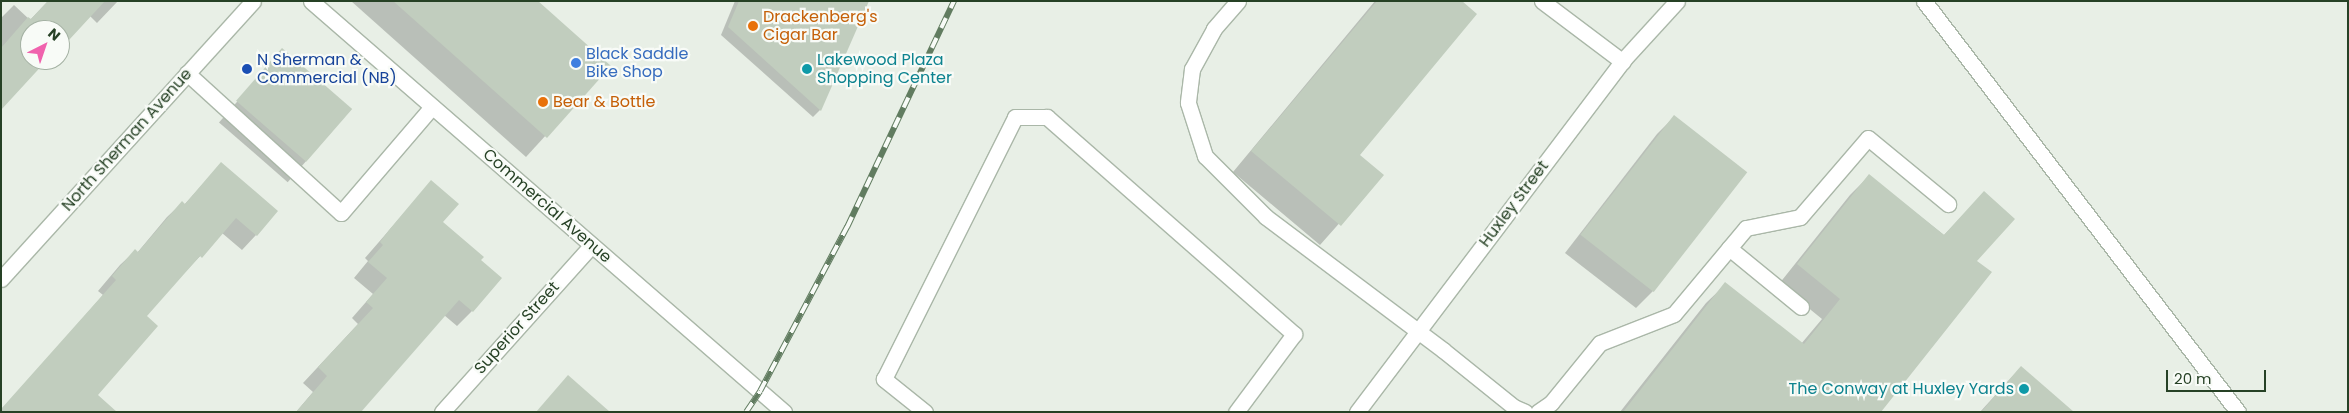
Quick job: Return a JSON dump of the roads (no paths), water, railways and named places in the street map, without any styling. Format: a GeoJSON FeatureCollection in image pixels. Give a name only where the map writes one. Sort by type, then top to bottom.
{"type":"FeatureCollection","features":[{"type":"Feature","properties":{"kind":"street","name":"North Sherman Avenue"},"geometry":{"type":"LineString","coordinates":[[1,279],[253,1]]}},
{"type":"Feature","properties":{"kind":"street","name":"Commercial Avenue"},"geometry":{"type":"LineString","coordinates":[[311,1],[784,412]]}},
{"type":"Feature","properties":{"kind":"street"},"geometry":{"type":"LineString","coordinates":[[1238,1],[1214,29],[1192,69],[1188,103],[1205,156],[1266,217],[1514,406],[1525,412]]}},
{"type":"Feature","properties":{"kind":"street"},"geometry":{"type":"LineString","coordinates":[[1542,1],[1559,7],[1622,62]]}},
{"type":"Feature","properties":{"kind":"street","name":"Huxley Street"},"geometry":{"type":"LineString","coordinates":[[1357,412],[1622,62],[1677,1]]}},
{"type":"Feature","properties":{"kind":"street"},"geometry":{"type":"LineString","coordinates":[[1924,1],[2238,412]]}},
{"type":"Feature","properties":{"kind":"street"},"geometry":{"type":"LineString","coordinates":[[187,74],[341,214],[432,107]]}},
{"type":"Feature","properties":{"kind":"street"},"geometry":{"type":"LineString","coordinates":[[925,412],[884,379],[1015,117],[1047,117],[1294,334],[1236,412]]}},
{"type":"Feature","properties":{"kind":"street"},"geometry":{"type":"LineString","coordinates":[[1538,412],[1551,403],[1600,343],[1674,314],[1746,228],[1800,217],[1868,138],[1948,204]]}},
{"type":"Feature","properties":{"kind":"street","name":"Superior Street"},"geometry":{"type":"LineString","coordinates":[[442,412],[592,245]]}},
{"type":"Feature","properties":{"kind":"street"},"geometry":{"type":"LineString","coordinates":[[1729,248],[1801,307]]}},
{"type":"Feature","properties":{"kind":"railway"},"geometry":{"type":"LineString","coordinates":[[746,412],[760,391],[847,227],[954,1]]}},
{"type":"Feature","properties":{"kind":"place","name":"Drackenberg's Cigar Bar"},"geometry":{"type":"Point","coordinates":[753,26]}},
{"type":"Feature","properties":{"kind":"place","name":"Black Saddle Bike Shop"},"geometry":{"type":"Point","coordinates":[576,63]}},
{"type":"Feature","properties":{"kind":"place","name":"N Sherman & Commercial (NB)"},"geometry":{"type":"Point","coordinates":[247,69]}},
{"type":"Feature","properties":{"kind":"place","name":"Lakewood Plaza Shopping Center"},"geometry":{"type":"Point","coordinates":[807,69]}},
{"type":"Feature","properties":{"kind":"place","name":"Bear & Bottle"},"geometry":{"type":"Point","coordinates":[543,102]}},
{"type":"Feature","properties":{"kind":"place","name":"The Conway at Huxley Yards"},"geometry":{"type":"Point","coordinates":[2024,389]}}]}
